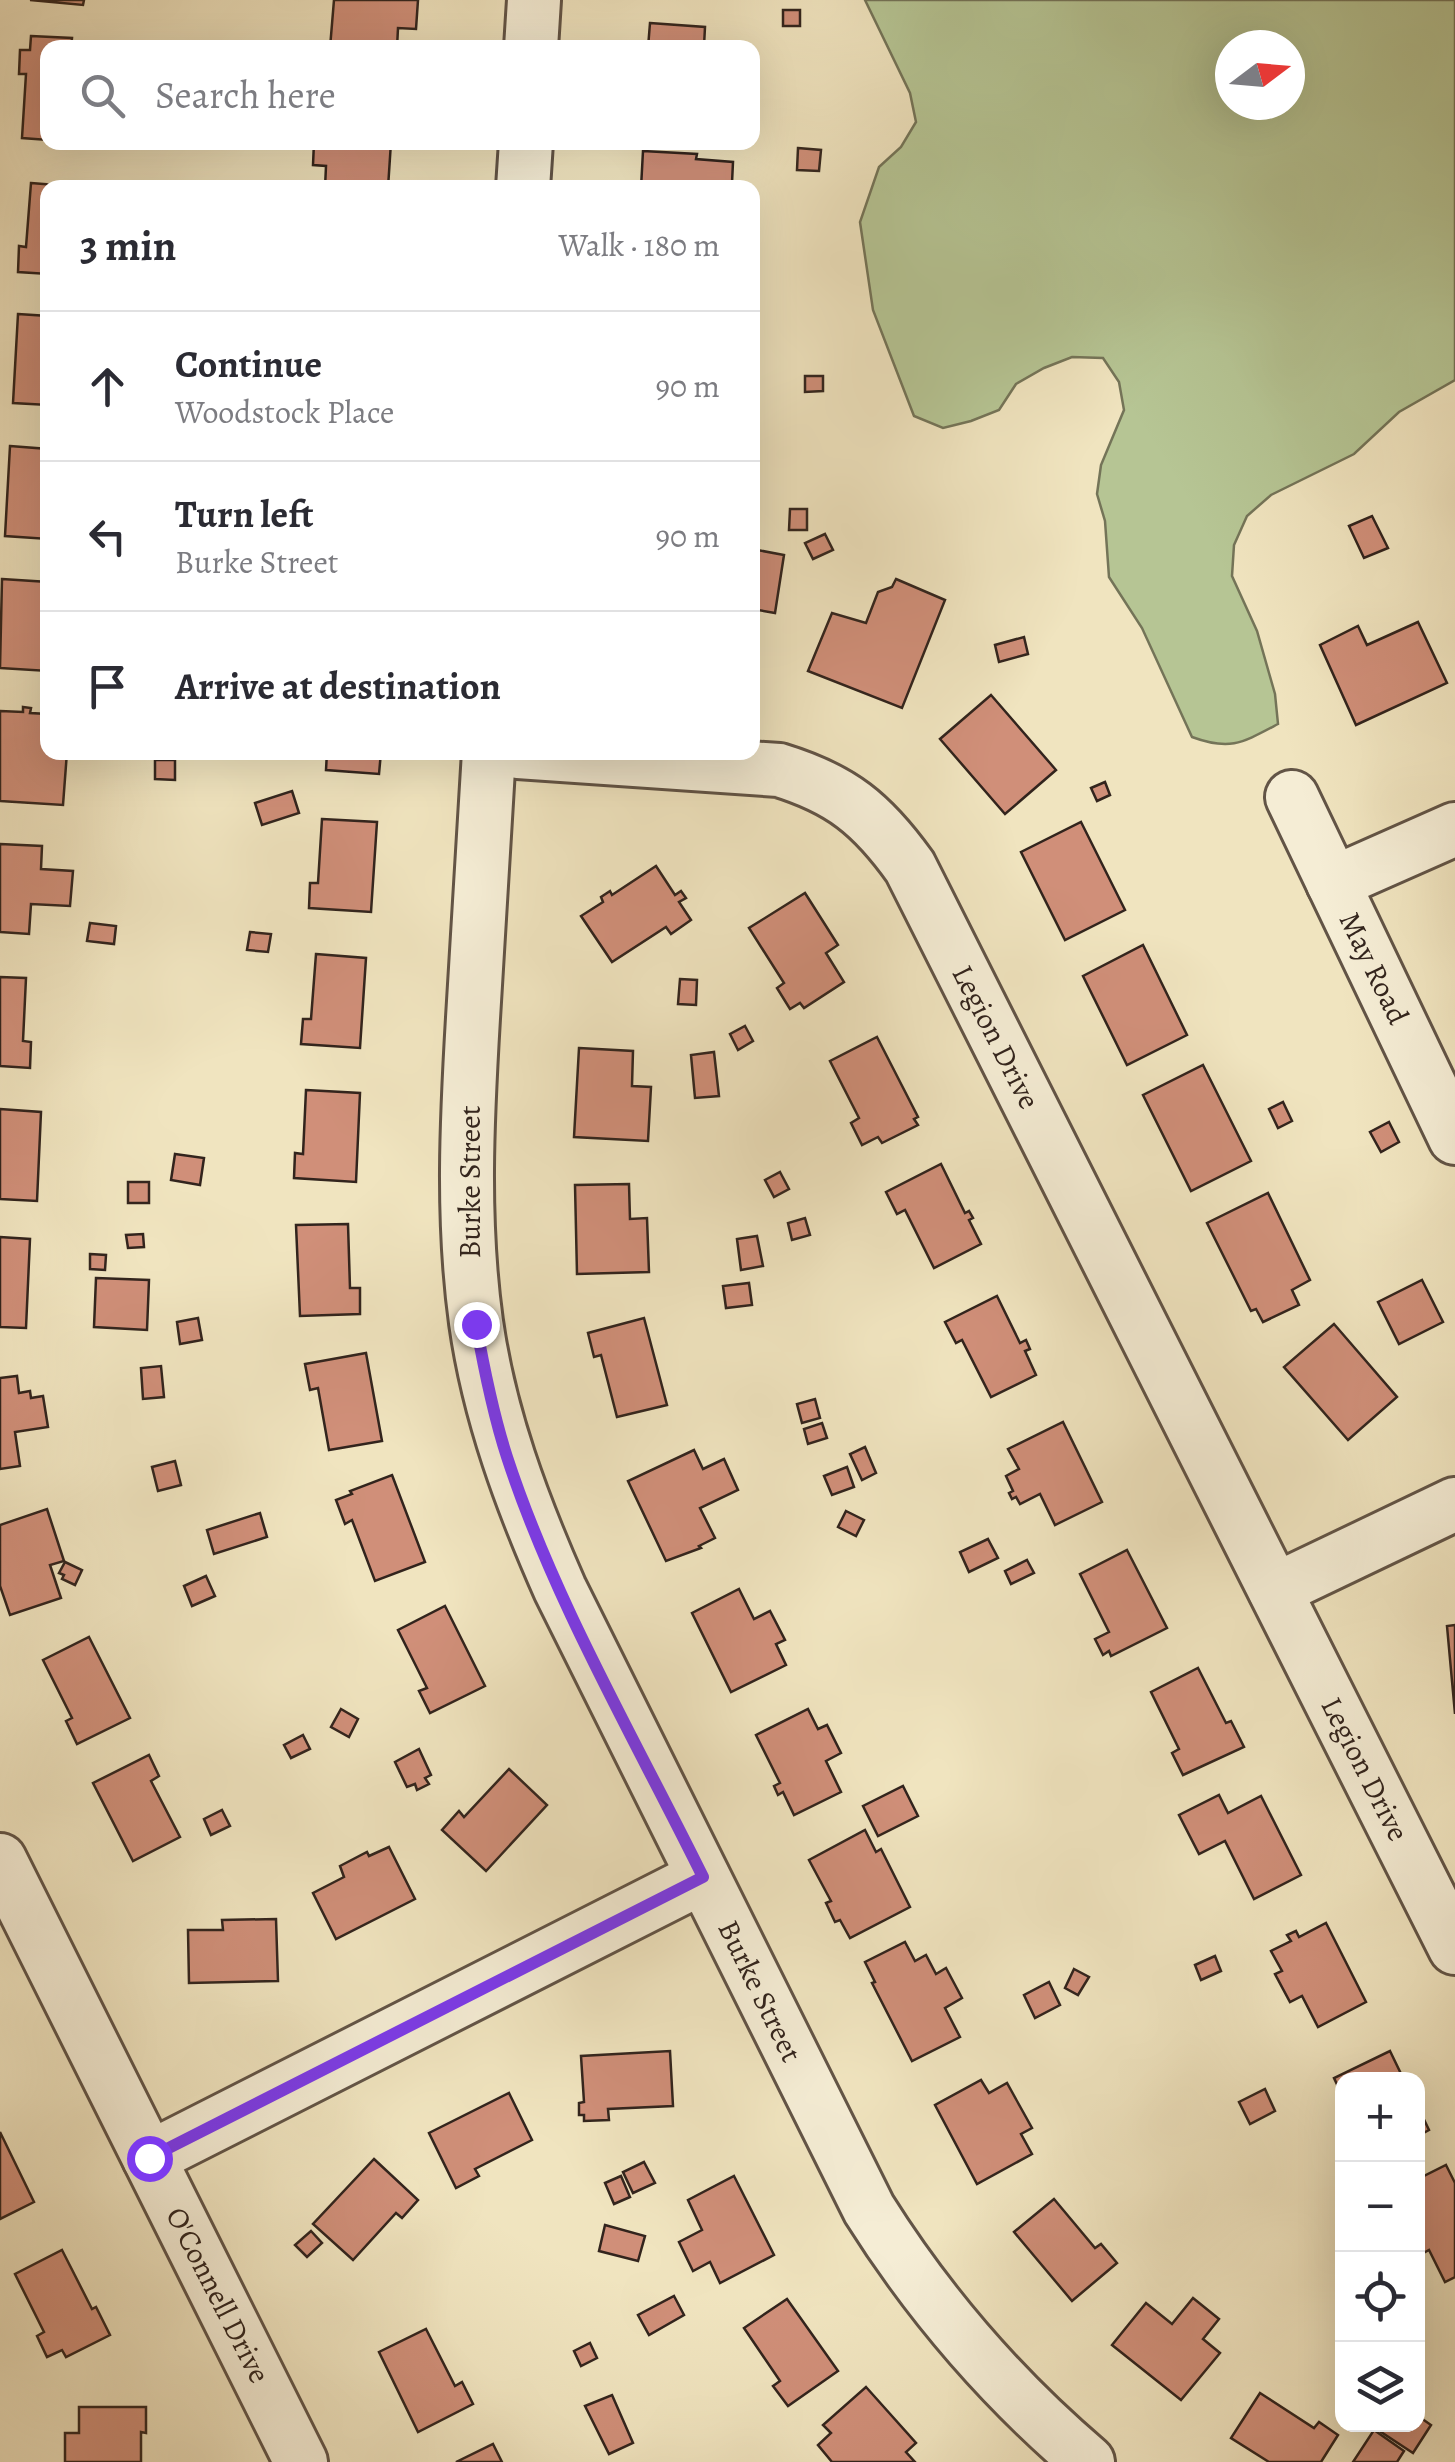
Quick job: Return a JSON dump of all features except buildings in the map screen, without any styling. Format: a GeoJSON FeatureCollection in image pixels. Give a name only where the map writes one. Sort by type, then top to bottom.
{"type":"FeatureCollection","features":[{"type":"Feature","properties":{"kind":"street"},"geometry":{"type":"LineString","coordinates":[[532,40],[534,0]]}},
{"type":"Feature","properties":{"kind":"street"},"geometry":{"type":"LineString","coordinates":[[524,180],[525,150]]}},
{"type":"Feature","properties":{"kind":"street","name":"Burke Street"},"geometry":{"type":"LineString","coordinates":[[489,760],[465,1198],[469,1262],[485,1371],[507,1456],[538,1540],[869,2209],[904,2264],[986,2367],[1088,2462]]}},
{"type":"Feature","properties":{"kind":"street","name":"Legion Drive"},"geometry":{"type":"LineString","coordinates":[[634,760],[779,770],[808,779],[854,804],[891,840],[919,884],[1455,1948]]}},
{"type":"Feature","properties":{"kind":"street","name":"May Road"},"geometry":{"type":"LineString","coordinates":[[1292,798],[1455,1138]]}},
{"type":"Feature","properties":{"kind":"street"},"geometry":{"type":"LineString","coordinates":[[1333,884],[1455,829]]}},
{"type":"Feature","properties":{"kind":"street"},"geometry":{"type":"LineString","coordinates":[[1275,1590],[1455,1504]]}},
{"type":"Feature","properties":{"kind":"street","name":"O'Connell Drive"},"geometry":{"type":"LineString","coordinates":[[0,1860],[301,2462]]}},
{"type":"Feature","properties":{"kind":"street"},"geometry":{"type":"LineString","coordinates":[[149,2158],[703,1877]]}},
{"type":"Feature","properties":{"kind":"green space"},"geometry":{"type":"Polygon","coordinates":[[[865,0],[1455,0],[1455,380],[1399,412],[1354,454],[1271,495],[1247,516],[1234,545],[1232,576],[1257,631],[1275,694],[1278,724],[1236,743],[1216,744],[1192,737],[1142,628],[1109,577],[1105,521],[1097,494],[1101,465],[1124,410],[1119,382],[1103,358],[1072,357],[1044,368],[1016,384],[999,410],[971,421],[943,428],[914,416],[873,310],[860,222],[879,167],[901,147],[916,122],[910,93],[865,0]]]}},
{"type":"Feature","properties":{"kind":"route"},"geometry":{"type":"LineString","coordinates":[[149,2158],[703,1877],[531,1524],[488,1387],[476,1324]]}}]}
